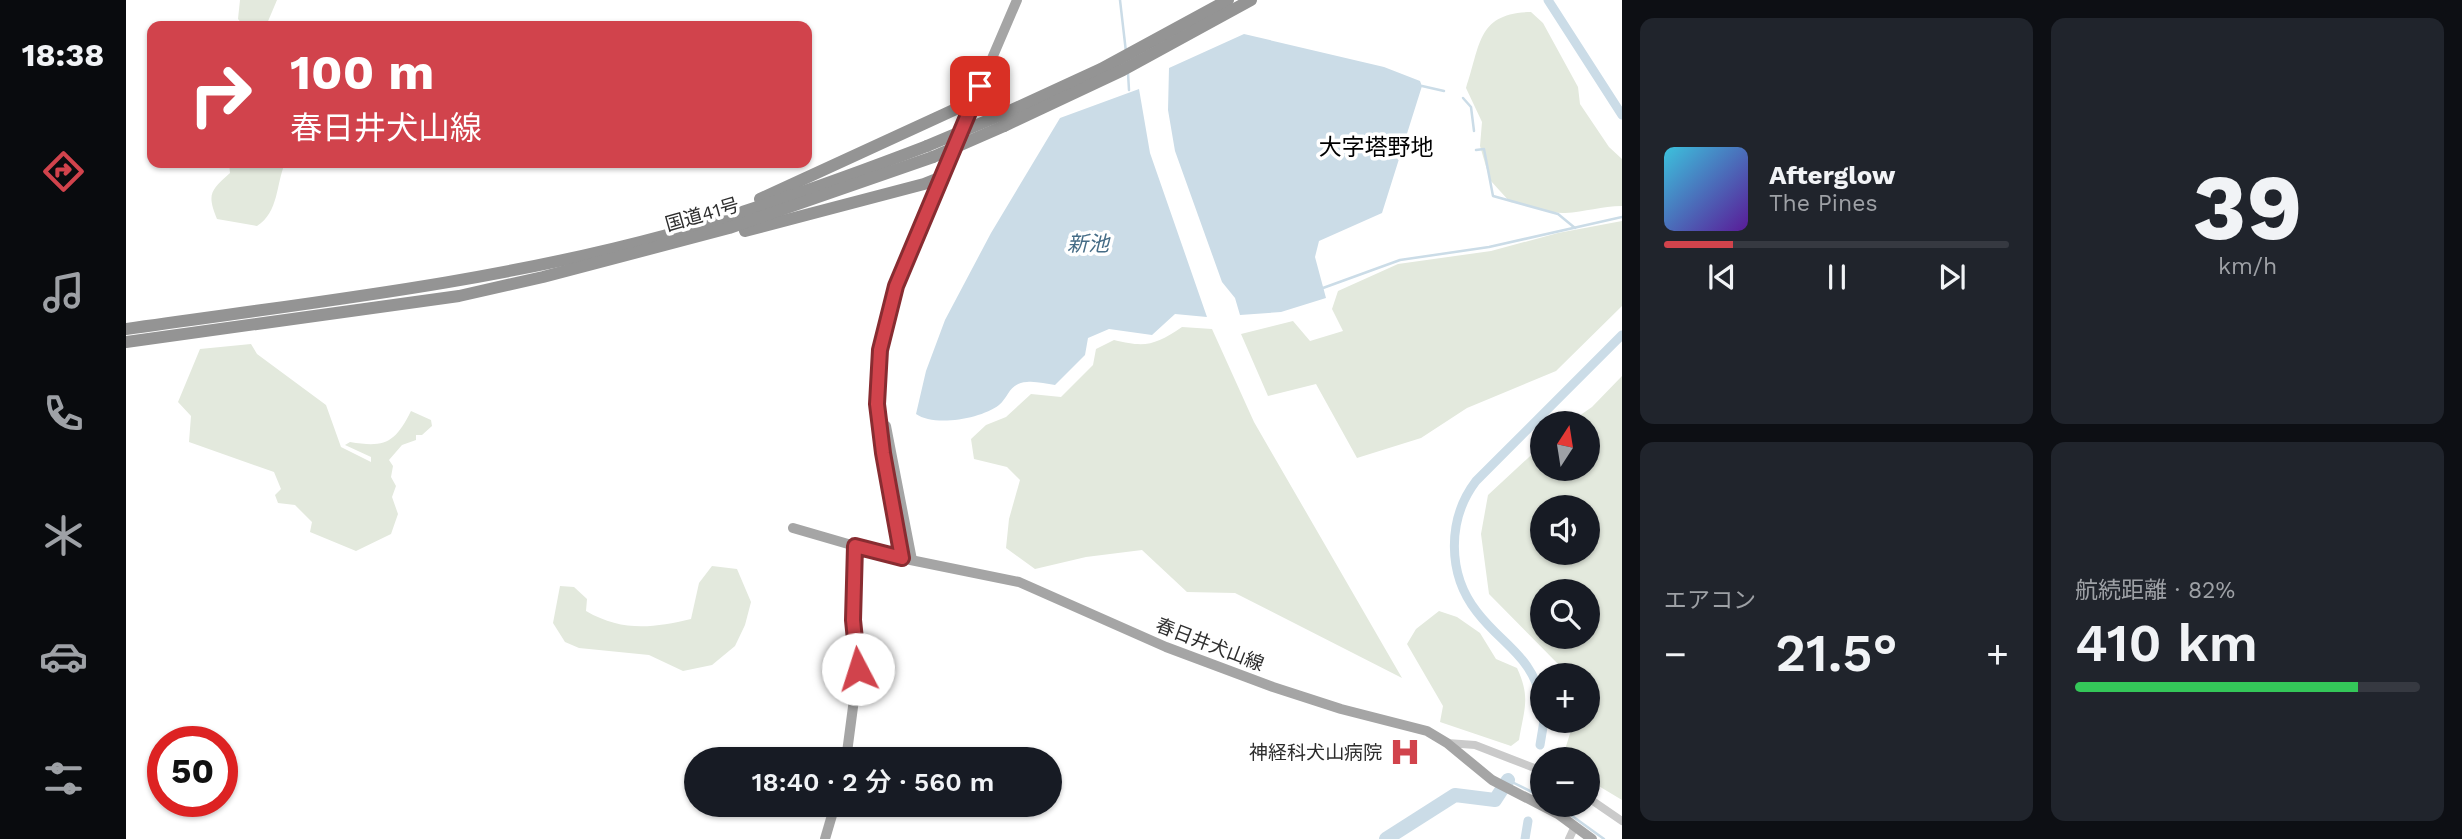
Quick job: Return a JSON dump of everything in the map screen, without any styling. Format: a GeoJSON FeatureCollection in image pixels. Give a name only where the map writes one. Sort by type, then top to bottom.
{"type":"FeatureCollection","features":[{"type":"Feature","properties":{"kind":"highway","name":"国道41号"},"geometry":{"type":"LineString","coordinates":[[126,342],[458,296],[543,278],[729,228],[1003,120],[1102,74],[1227,5],[1251,0]]}},
{"type":"Feature","properties":{"kind":"highway"},"geometry":{"type":"LineString","coordinates":[[665,235],[808,179],[958,108],[969,111]]}},
{"type":"Feature","properties":{"kind":"highway","name":"国道41号"},"geometry":{"type":"LineString","coordinates":[[126,329],[428,287],[665,235],[930,151]]}},
{"type":"Feature","properties":{"kind":"highway"},"geometry":{"type":"LineString","coordinates":[[543,278],[581,274],[661,254],[925,184],[944,176]]}},
{"type":"Feature","properties":{"kind":"main road"},"geometry":{"type":"LineString","coordinates":[[907,559],[883,453],[877,404],[880,350],[896,286],[1017,0]]}},
{"type":"Feature","properties":{"kind":"main road","name":"春日井犬山線"},"geometry":{"type":"LineString","coordinates":[[793,528],[907,559],[1019,582],[1166,647],[1341,709],[1427,731],[1447,743],[1492,780],[1576,826],[1592,839]]}},
{"type":"Feature","properties":{"kind":"main road"},"geometry":{"type":"LineString","coordinates":[[847,747],[849,714],[858,669],[853,620],[855,546]]}},
{"type":"Feature","properties":{"kind":"main road"},"geometry":{"type":"LineString","coordinates":[[827,836],[832,817]]}},
{"type":"Feature","properties":{"kind":"street"},"geometry":{"type":"LineString","coordinates":[[1447,743],[1475,745],[1530,766]]}},
{"type":"Feature","properties":{"kind":"street"},"geometry":{"type":"LineString","coordinates":[[1600,806],[1622,821]]}},
{"type":"Feature","properties":{"kind":"street"},"geometry":{"type":"LineString","coordinates":[[1569,839],[1576,826]]}},
{"type":"Feature","properties":{"kind":"shaded area"},"geometry":{"type":"Polygon","coordinates":[[[240,0],[277,0],[268,21],[238,19],[240,0]]]}},
{"type":"Feature","properties":{"kind":"shaded area"},"geometry":{"type":"Polygon","coordinates":[[[1531,12],[1543,23],[1578,87],[1580,104],[1609,147],[1622,159],[1622,206],[1552,212],[1510,202],[1490,180],[1480,146],[1482,122],[1466,88],[1479,45],[1491,25],[1500,18],[1531,12]]]}},
{"type":"Feature","properties":{"kind":"shaded area"},"geometry":{"type":"Polygon","coordinates":[[[230,168],[283,168],[273,205],[257,226],[217,219],[212,193],[230,173],[230,168]]]}},
{"type":"Feature","properties":{"kind":"shaded area"},"geometry":{"type":"Polygon","coordinates":[[[1622,221],[1622,306],[1556,371],[1467,408],[1421,438],[1357,458],[1316,384],[1268,396],[1241,334],[1293,321],[1310,341],[1343,331],[1332,309],[1338,291],[1398,264],[1491,251],[1558,233],[1622,221]]]}},
{"type":"Feature","properties":{"kind":"shaded area"},"geometry":{"type":"Polygon","coordinates":[[[1182,327],[1212,329],[1254,422],[1402,678],[1235,593],[1187,592],[1142,550],[1086,557],[1035,569],[1006,548],[1009,519],[1020,480],[1007,467],[974,459],[971,439],[986,425],[1006,417],[1031,394],[1061,397],[1093,365],[1096,349],[1114,340],[1134,344],[1150,343],[1182,327]]]}},
{"type":"Feature","properties":{"kind":"shaded area"},"geometry":{"type":"Polygon","coordinates":[[[251,344],[257,354],[326,405],[341,447],[371,462],[371,457],[345,445],[350,442],[372,444],[388,441],[400,430],[411,411],[431,420],[432,426],[422,435],[416,435],[416,440],[402,445],[389,460],[393,466],[391,477],[396,486],[392,497],[398,514],[391,534],[356,551],[310,532],[312,522],[295,505],[278,503],[275,495],[281,489],[274,472],[189,442],[191,416],[178,402],[200,349],[251,344]]]}},
{"type":"Feature","properties":{"kind":"shaded area"},"geometry":{"type":"Polygon","coordinates":[[[1622,376],[1622,800],[1600,787],[1600,747],[1566,747],[1570,733],[1600,733],[1600,663],[1557,663],[1543,649],[1600,649],[1600,579],[1530,579],[1530,636],[1489,594],[1481,534],[1488,495],[1530,456],[1530,481],[1600,481],[1600,411],[1586,411],[1622,376]]]}},
{"type":"Feature","properties":{"kind":"shaded area"},"geometry":{"type":"Polygon","coordinates":[[[712,566],[737,569],[751,602],[745,625],[735,646],[712,665],[683,671],[649,655],[579,648],[565,642],[553,623],[560,586],[574,587],[587,599],[586,611],[612,622],[651,626],[691,619],[699,583],[712,566]]]}},
{"type":"Feature","properties":{"kind":"shaded area"},"geometry":{"type":"Polygon","coordinates":[[[1439,611],[1457,617],[1480,633],[1496,659],[1517,668],[1524,688],[1525,704],[1519,740],[1511,746],[1440,722],[1443,706],[1407,644],[1416,629],[1439,611]]]}},
{"type":"Feature","properties":{"kind":"water"},"geometry":{"type":"Polygon","coordinates":[[[1244,34],[1384,67],[1420,81],[1422,86],[1382,213],[1319,241],[1315,257],[1326,298],[1281,312],[1240,315],[1235,298],[1222,282],[1175,151],[1168,110],[1169,68],[1244,34]]]}},
{"type":"Feature","properties":{"kind":"water","name":"新池"},"geometry":{"type":"Polygon","coordinates":[[[1139,89],[1150,153],[1207,317],[1175,314],[1152,335],[1109,329],[1088,338],[1085,355],[1055,385],[1021,383],[1013,388],[999,405],[981,414],[945,421],[916,414],[926,371],[945,320],[991,233],[1060,118],[1139,89]]]}},
{"type":"Feature","properties":{"kind":"waterway"},"geometry":{"type":"LineString","coordinates":[[1120,0],[1126,52]]}},
{"type":"Feature","properties":{"kind":"waterway"},"geometry":{"type":"LineString","coordinates":[[1548,0],[1622,115]]}},
{"type":"Feature","properties":{"kind":"waterway"},"geometry":{"type":"LineString","coordinates":[[1128,73],[1129,90]]}},
{"type":"Feature","properties":{"kind":"waterway"},"geometry":{"type":"LineString","coordinates":[[1422,86],[1444,91]]}},
{"type":"Feature","properties":{"kind":"waterway"},"geometry":{"type":"LineString","coordinates":[[1463,98],[1471,107],[1474,131]]}},
{"type":"Feature","properties":{"kind":"waterway"},"geometry":{"type":"LineString","coordinates":[[1476,150],[1484,149],[1493,196],[1558,214],[1575,228]]}},
{"type":"Feature","properties":{"kind":"waterway"},"geometry":{"type":"LineString","coordinates":[[1323,288],[1400,260],[1489,247],[1622,217]]}},
{"type":"Feature","properties":{"kind":"waterway"},"geometry":{"type":"LineString","coordinates":[[1530,671],[1487,624],[1467,597],[1460,581],[1454,546],[1460,512],[1476,481],[1622,335]]}},
{"type":"Feature","properties":{"kind":"waterway"},"geometry":{"type":"LineString","coordinates":[[1540,745],[1542,733]]}},
{"type":"Feature","properties":{"kind":"waterway"},"geometry":{"type":"LineString","coordinates":[[1508,780],[1530,791]]}},
{"type":"Feature","properties":{"kind":"waterway"},"geometry":{"type":"LineString","coordinates":[[1386,839],[1455,795],[1495,800],[1508,780]]}},
{"type":"Feature","properties":{"kind":"waterway"},"geometry":{"type":"LineString","coordinates":[[1574,817],[1604,839]]}},
{"type":"Feature","properties":{"kind":"waterway"},"geometry":{"type":"LineString","coordinates":[[1525,839],[1528,821]]}},
{"type":"Feature","properties":{"kind":"place","name":"神経科犬山病院"},"geometry":{"type":"Point","coordinates":[1405,752]}},
{"type":"Feature","properties":{"kind":"district","name":"大字塔野地"},"geometry":{"type":"Point","coordinates":[1376,147]}},
{"type":"Feature","properties":{"kind":"route"},"geometry":{"type":"LineString","coordinates":[[858,669],[853,620],[855,546],[902,558],[877,404],[880,350],[896,286],[980,86]]}}]}
